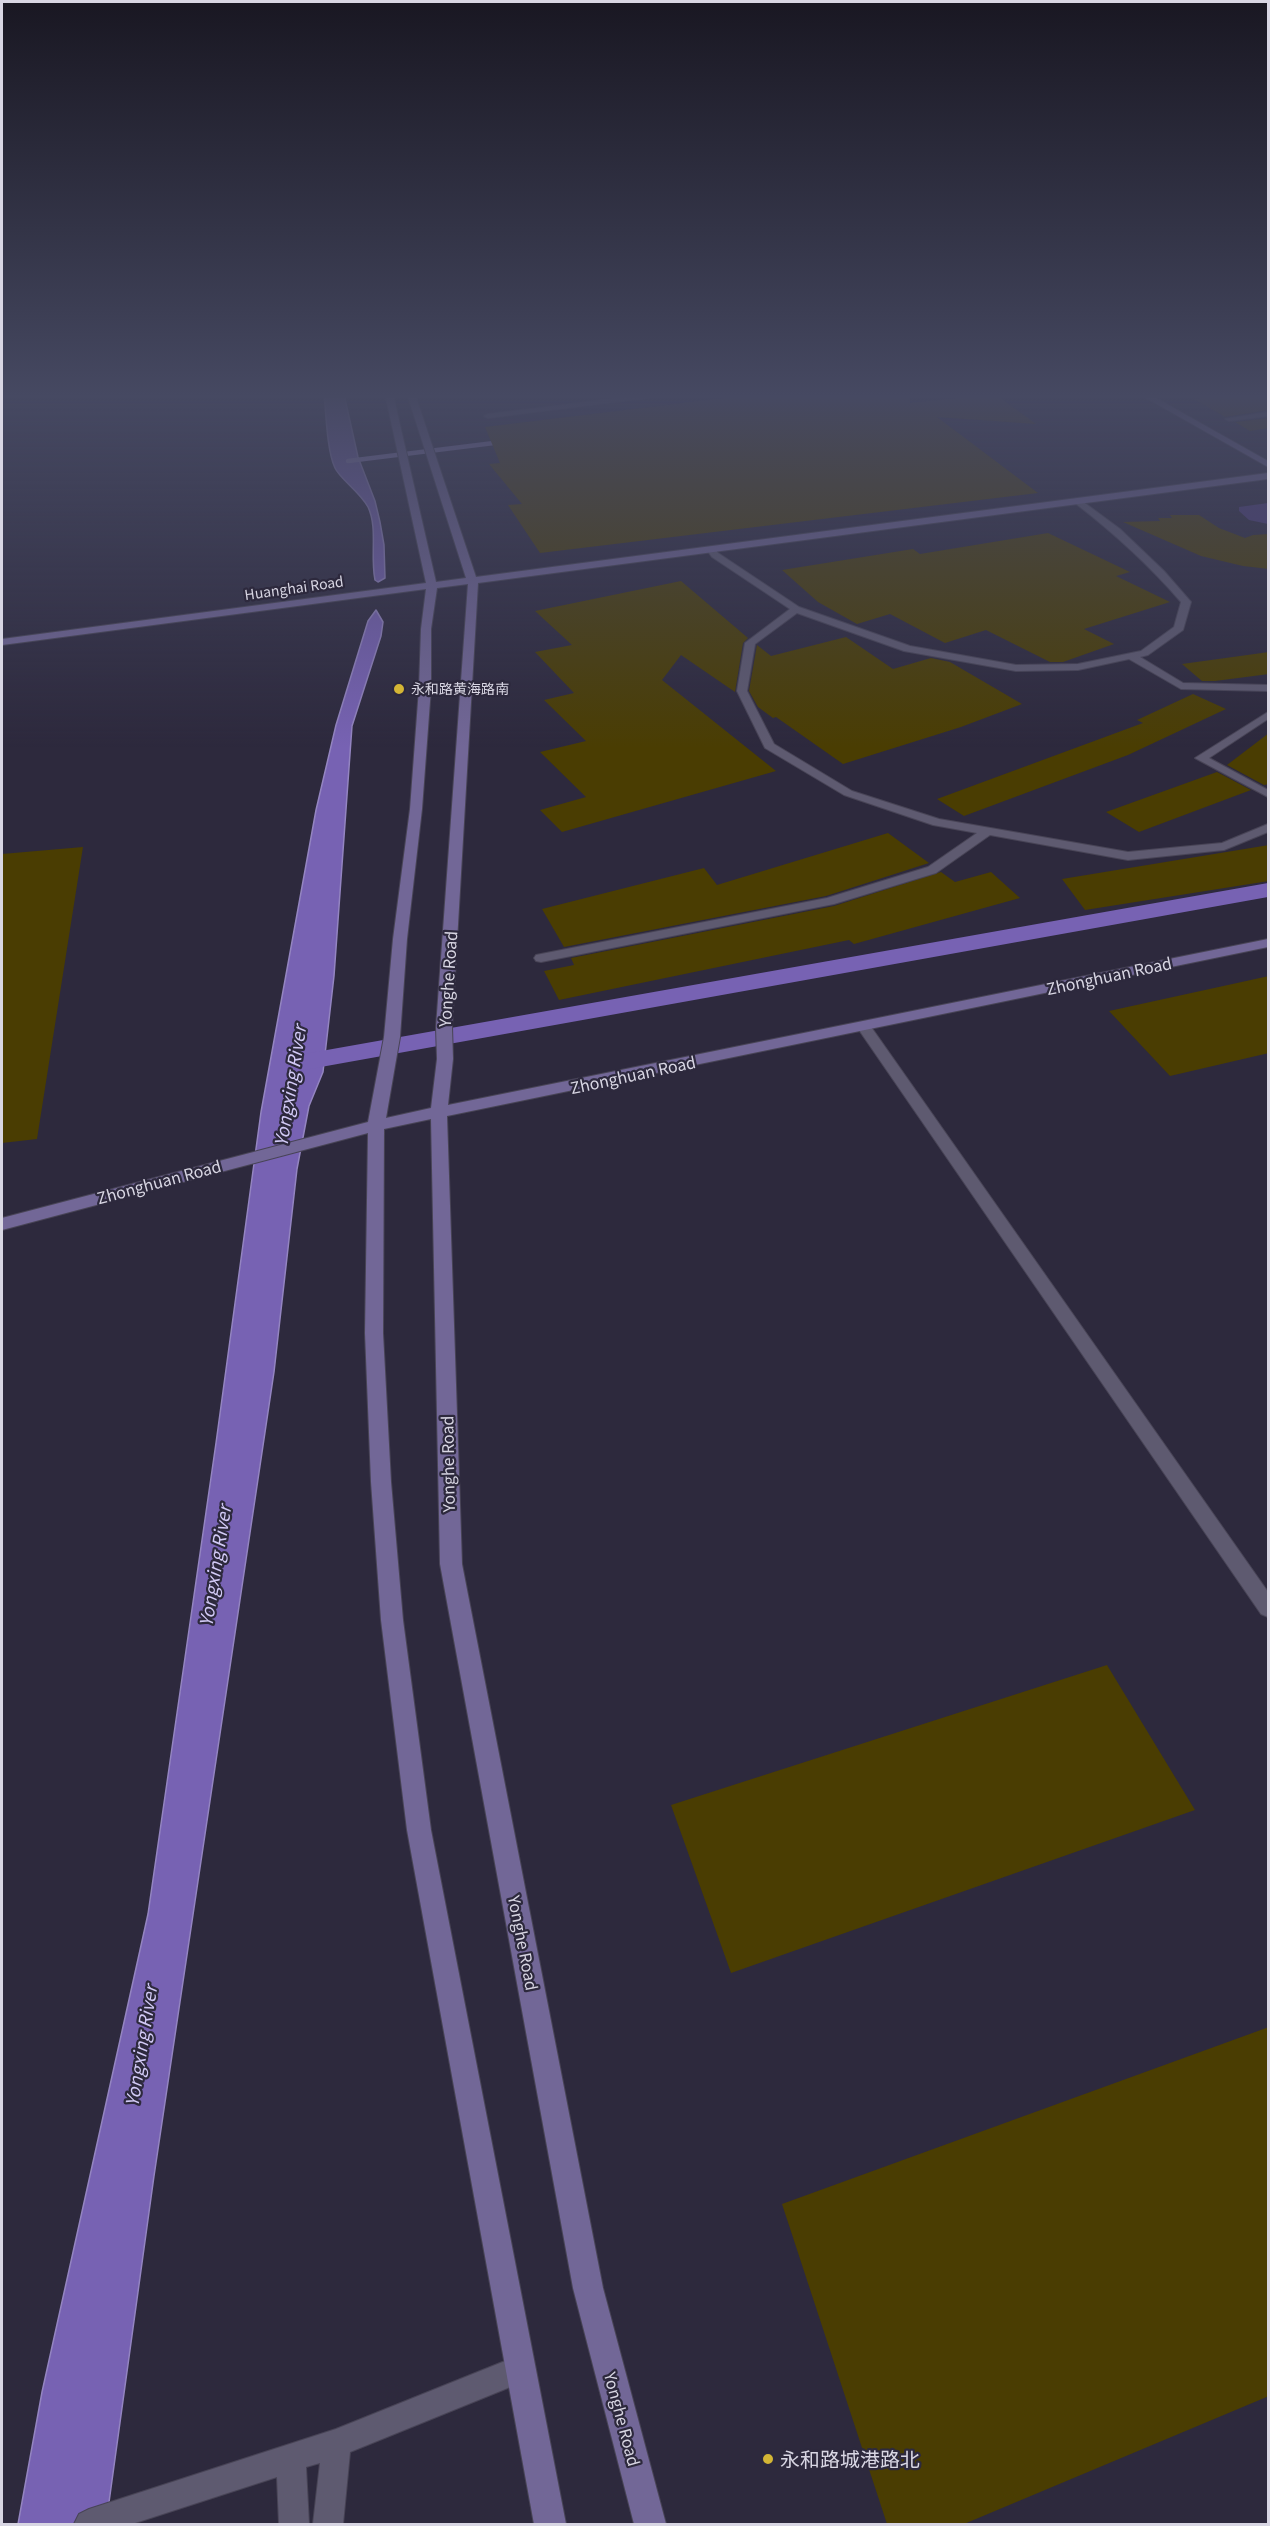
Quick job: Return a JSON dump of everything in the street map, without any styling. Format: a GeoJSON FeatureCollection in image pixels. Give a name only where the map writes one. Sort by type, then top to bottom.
{"type":"FeatureCollection","features":[{"type":"Feature","properties":{"kind":"main road"},"geometry":{"type":"LineString","coordinates":[[416,512],[432,588],[426,629],[425,688],[416,809],[400,939],[392,1037],[376,1125],[374,1333],[381,1482],[392,1620],[419,1830],[550,2524]]}},
{"type":"Feature","properties":{"kind":"main road","name":"Yonghe Road"},"geometry":{"type":"LineString","coordinates":[[451,512],[473,582],[444,1027],[445,1059],[439,1114],[451,1564],[588,2288],[650,2524]]}},
{"type":"Feature","properties":{"kind":"main road","name":"Huanghai Road"},"geometry":{"type":"LineString","coordinates":[[2,649],[473,582],[1021,512]]}},
{"type":"Feature","properties":{"kind":"main road","name":"Huanghai Road"},"geometry":{"type":"LineString","coordinates":[[2,642],[432,588]]}},
{"type":"Feature","properties":{"kind":"main road","name":"Zhonghuan Road"},"geometry":{"type":"LineString","coordinates":[[2,1224],[376,1125],[439,1114],[1269,943]]}},
{"type":"Feature","properties":{"kind":"lane"},"geometry":{"type":"LineString","coordinates":[[713,552],[796,609],[908,649],[1016,668],[1078,667],[1144,653],[1179,628],[1186,602],[1161,573],[1116,531],[1091,512]]}},
{"type":"Feature","properties":{"kind":"lane"},"geometry":{"type":"LineString","coordinates":[[796,609],[750,643],[742,691],[769,746],[848,793],[937,822],[1128,856],[1224,846],[1269,828]]}},
{"type":"Feature","properties":{"kind":"lane"},"geometry":{"type":"LineString","coordinates":[[1131,656],[1181,686],[1269,688]]}},
{"type":"Feature","properties":{"kind":"lane"},"geometry":{"type":"LineString","coordinates":[[1269,715],[1201,758],[1269,794]]}},
{"type":"Feature","properties":{"kind":"lane"},"geometry":{"type":"LineString","coordinates":[[541,958],[829,901],[932,870],[986,832]]}},
{"type":"Feature","properties":{"kind":"lane"},"geometry":{"type":"LineString","coordinates":[[864,1027],[1269,1608]]}},
{"type":"Feature","properties":{"kind":"lane"},"geometry":{"type":"LineString","coordinates":[[89,2524],[336,2443],[520,2369]]}},
{"type":"Feature","properties":{"kind":"lane"},"geometry":{"type":"LineString","coordinates":[[327,2524],[336,2443]]}},
{"type":"Feature","properties":{"kind":"lane"},"geometry":{"type":"LineString","coordinates":[[291,2458],[294,2524]]}},
{"type":"Feature","properties":{"kind":"shaded area"},"geometry":{"type":"Polygon","coordinates":[[[1240,512],[1268,512],[1268,524],[1249,520],[1240,512]]]}},
{"type":"Feature","properties":{"kind":"water"},"geometry":{"type":"Polygon","coordinates":[[[370,512],[378,512],[384,545],[385,578],[378,582],[375,580],[374,571],[370,512]]]}},
{"type":"Feature","properties":{"kind":"water","name":"Yongxing River"},"geometry":{"type":"Polygon","coordinates":[[[376,610],[383,622],[381,636],[352,726],[334,976],[323,1072],[309,1106],[297,1169],[274,1372],[154,2176],[106,2524],[18,2524],[42,2392],[148,1914],[261,1112],[316,810],[336,725],[368,621],[376,610]]]}},
{"type":"Feature","properties":{"kind":"building"},"geometry":{"type":"Polygon","coordinates":[[[513,512],[881,512],[540,553],[513,512]]]}},
{"type":"Feature","properties":{"kind":"building"},"geometry":{"type":"Polygon","coordinates":[[[1170,515],[1199,515],[1219,528],[1245,538],[1269,534],[1269,569],[1243,566],[1201,556],[1123,522],[1160,521],[1158,518],[1172,518],[1170,515]]]}},
{"type":"Feature","properties":{"kind":"building"},"geometry":{"type":"Polygon","coordinates":[[[1048,533],[1130,572],[1116,576],[1170,602],[1084,629],[1114,644],[1063,662],[1050,662],[986,630],[945,643],[890,614],[857,624],[818,602],[782,570],[913,549],[920,554],[1048,533]]]}},
{"type":"Feature","properties":{"kind":"building"},"geometry":{"type":"Polygon","coordinates":[[[681,581],[748,638],[743,643],[735,692],[681,655],[662,680],[776,771],[562,832],[540,810],[586,797],[540,752],[586,741],[544,700],[574,693],[535,652],[572,645],[535,611],[681,581]]]}},
{"type":"Feature","properties":{"kind":"building"},"geometry":{"type":"Polygon","coordinates":[[[846,637],[893,669],[931,658],[950,662],[1022,704],[961,727],[843,764],[758,707],[749,691],[757,645],[771,656],[846,637]]]}},
{"type":"Feature","properties":{"kind":"building"},"geometry":{"type":"Polygon","coordinates":[[[1269,652],[1269,674],[1202,681],[1182,664],[1269,652]]]}},
{"type":"Feature","properties":{"kind":"building"},"geometry":{"type":"Polygon","coordinates":[[[1193,694],[1226,709],[1128,755],[964,816],[937,799],[1143,723],[1137,720],[1193,694]]]}},
{"type":"Feature","properties":{"kind":"building"},"geometry":{"type":"Polygon","coordinates":[[[1269,733],[1269,784],[1264,785],[1227,765],[1269,733]]]}},
{"type":"Feature","properties":{"kind":"building"},"geometry":{"type":"Polygon","coordinates":[[[1217,772],[1251,790],[1139,832],[1106,812],[1217,772]]]}},
{"type":"Feature","properties":{"kind":"building"},"geometry":{"type":"Polygon","coordinates":[[[888,833],[929,863],[826,896],[564,947],[542,909],[704,868],[717,885],[888,833]]]}},
{"type":"Feature","properties":{"kind":"building"},"geometry":{"type":"Polygon","coordinates":[[[1269,845],[1269,881],[1085,910],[1062,879],[1269,845]]]}},
{"type":"Feature","properties":{"kind":"building"},"geometry":{"type":"Polygon","coordinates":[[[83,847],[37,1139],[2,1143],[2,854],[83,847]]]}},
{"type":"Feature","properties":{"kind":"building"},"geometry":{"type":"Polygon","coordinates":[[[941,872],[955,882],[991,872],[1020,898],[854,944],[849,940],[559,1000],[544,971],[574,965],[571,958],[834,906],[941,872]]]}},
{"type":"Feature","properties":{"kind":"building"},"geometry":{"type":"Polygon","coordinates":[[[1269,976],[1269,1053],[1170,1076],[1109,1011],[1269,976]]]}},
{"type":"Feature","properties":{"kind":"building"},"geometry":{"type":"Polygon","coordinates":[[[1107,1665],[1195,1810],[731,1973],[671,1805],[1107,1665]]]}},
{"type":"Feature","properties":{"kind":"building"},"geometry":{"type":"Polygon","coordinates":[[[1269,2027],[1269,2396],[964,2524],[887,2524],[782,2204],[1269,2027]]]}},
{"type":"Feature","properties":{"kind":"waterway","name":"Yongxing River"},"geometry":{"type":"LineString","coordinates":[[293,1064],[1268,890]]}},
{"type":"Feature","properties":{"kind":"place","name":"永和路黄海路南"},"geometry":{"type":"Point","coordinates":[399,689]}},
{"type":"Feature","properties":{"kind":"place","name":"永和路城港路北"},"geometry":{"type":"Point","coordinates":[768,2459]}}]}
